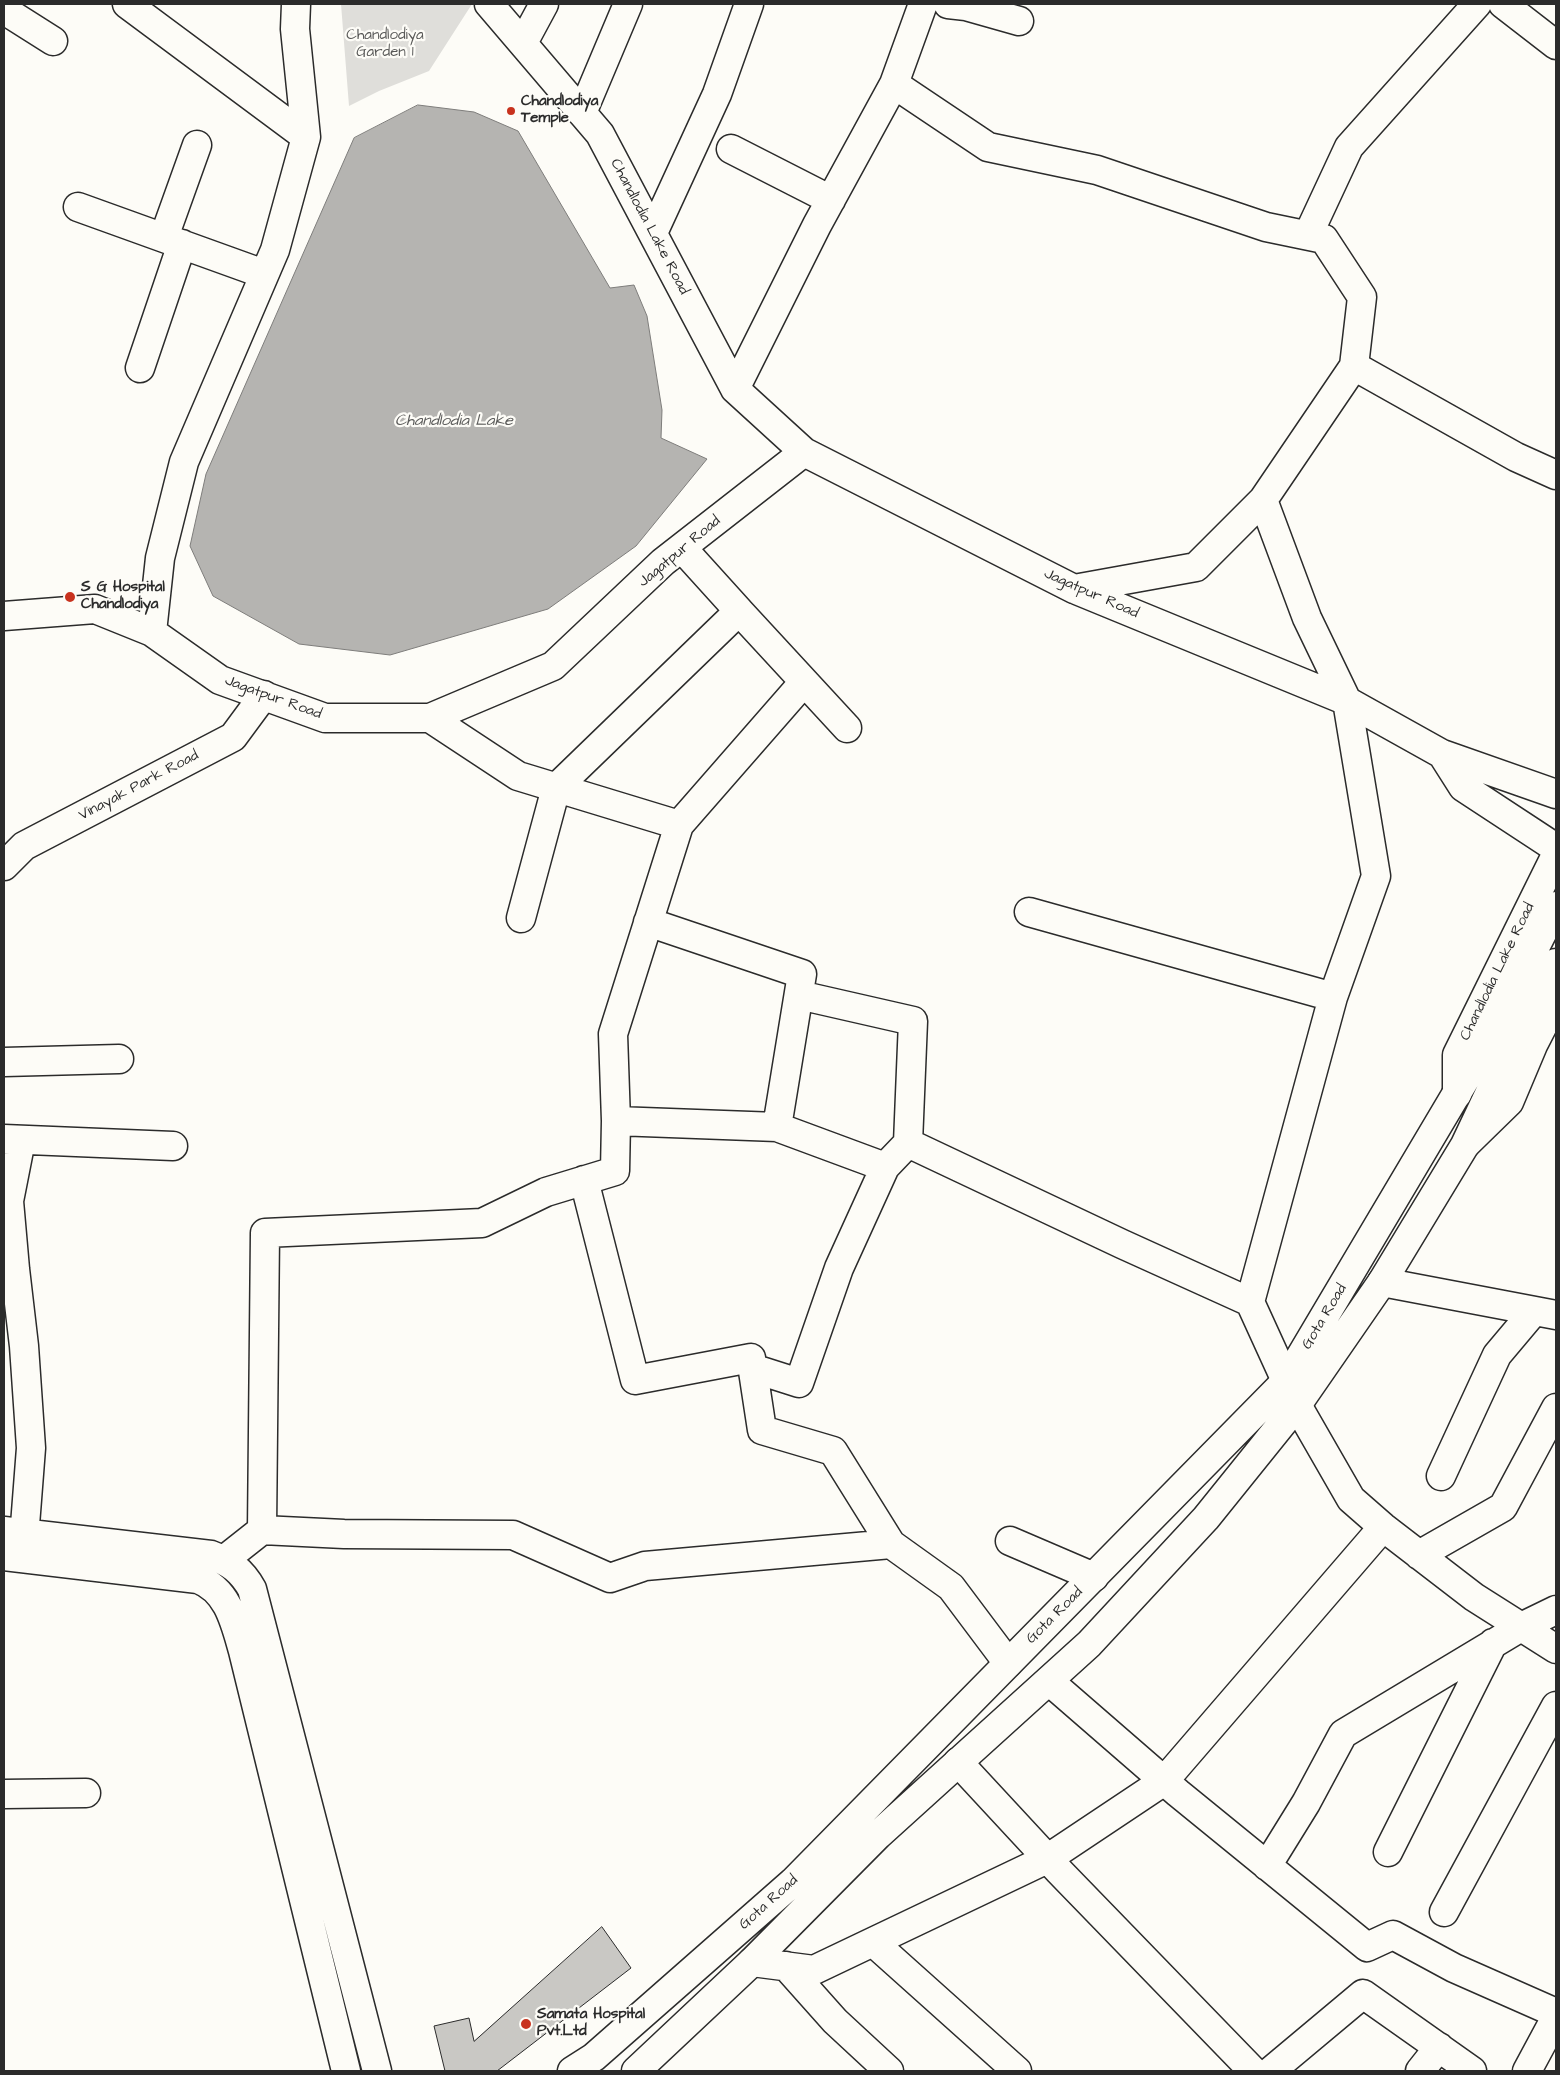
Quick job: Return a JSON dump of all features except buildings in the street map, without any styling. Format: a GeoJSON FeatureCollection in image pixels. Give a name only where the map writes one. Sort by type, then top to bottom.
{"type":"FeatureCollection","features":[{"type":"Feature","properties":{"kind":"street"},"geometry":{"type":"LineString","coordinates":[[127,4],[306,137]]}},
{"type":"Feature","properties":{"kind":"street"},"geometry":{"type":"LineString","coordinates":[[152,632],[160,558],[184,462],[275,250],[306,137],[295,29],[296,4]]}},
{"type":"Feature","properties":{"kind":"street","name":"Chandlodia Lake Road"},"geometry":{"type":"LineString","coordinates":[[489,4],[600,134],[735,389],[804,452]]}},
{"type":"Feature","properties":{"kind":"street"},"geometry":{"type":"LineString","coordinates":[[523,44],[544,4]]}},
{"type":"Feature","properties":{"kind":"street"},"geometry":{"type":"LineString","coordinates":[[582,113],[628,4]]}},
{"type":"Feature","properties":{"kind":"street"},"geometry":{"type":"LineString","coordinates":[[652,233],[717,94],[750,4]]}},
{"type":"Feature","properties":{"kind":"street"},"geometry":{"type":"LineString","coordinates":[[735,389],[830,200],[894,84],[923,4]]}},
{"type":"Feature","properties":{"kind":"street"},"geometry":{"type":"LineString","coordinates":[[948,4],[966,6],[1019,21]]}},
{"type":"Feature","properties":{"kind":"street"},"geometry":{"type":"LineString","coordinates":[[1308,236],[1348,147],[1476,4]]}},
{"type":"Feature","properties":{"kind":"street"},"geometry":{"type":"LineString","coordinates":[[1503,4],[1556,45]]}},
{"type":"Feature","properties":{"kind":"street"},"geometry":{"type":"LineString","coordinates":[[4,10],[53,41]]}},
{"type":"Feature","properties":{"kind":"street"},"geometry":{"type":"LineString","coordinates":[[894,84],[988,146],[1097,170],[1266,227],[1324,239],[1362,298],[1354,366],[1263,500],[1196,567],[1074,589]]}},
{"type":"Feature","properties":{"kind":"street"},"geometry":{"type":"LineString","coordinates":[[140,368],[196,145]]}},
{"type":"Feature","properties":{"kind":"street"},"geometry":{"type":"LineString","coordinates":[[731,149],[830,200]]}},
{"type":"Feature","properties":{"kind":"street"},"geometry":{"type":"LineString","coordinates":[[78,207],[264,274]]}},
{"type":"Feature","properties":{"kind":"street"},"geometry":{"type":"LineString","coordinates":[[1354,366],[1516,457],[1556,475]]}},
{"type":"Feature","properties":{"kind":"street","name":"Jagatpur Road"},"geometry":{"type":"LineString","coordinates":[[4,616],[95,609],[152,632],[220,680],[325,718],[430,718],[553,666],[663,562],[804,452],[1074,589],[1347,701]]}},
{"type":"Feature","properties":{"kind":"street"},"geometry":{"type":"LineString","coordinates":[[1263,500],[1307,618],[1347,701],[1376,876],[1333,997],[1250,1302],[1292,1393],[1351,1499],[1383,1527],[1474,1597],[1556,1649]]}},
{"type":"Feature","properties":{"kind":"street"},"geometry":{"type":"LineString","coordinates":[[682,548],[847,728]]}},
{"type":"Feature","properties":{"kind":"street"},"geometry":{"type":"LineString","coordinates":[[521,918],[556,788],[739,611]]}},
{"type":"Feature","properties":{"kind":"street"},"geometry":{"type":"LineString","coordinates":[[262,1530],[265,1233],[482,1223],[546,1192],[615,1171],[616,1121],[613,1034],[679,825],[804,682]]}},
{"type":"Feature","properties":{"kind":"street","name":"Vinayak Park Road"},"geometry":{"type":"LineString","coordinates":[[4,866],[24,846],[233,737],[264,695]]}},
{"type":"Feature","properties":{"kind":"street"},"geometry":{"type":"LineString","coordinates":[[1347,701],[1442,754],[1556,794]]}},
{"type":"Feature","properties":{"kind":"street"},"geometry":{"type":"LineString","coordinates":[[430,718],[518,776],[679,825]]}},
{"type":"Feature","properties":{"kind":"street"},"geometry":{"type":"LineString","coordinates":[[1442,754],[1464,787],[1556,848]]}},
{"type":"Feature","properties":{"kind":"street","name":"Chandlodia Lake Road"},"geometry":{"type":"LineString","coordinates":[[1457,1094],[1457,1055],[1556,855]]}},
{"type":"Feature","properties":{"kind":"street","name":"Gota Road"},"geometry":{"type":"LineString","coordinates":[[572,2071],[594,2058],[793,1882],[1094,1577],[1292,1393],[1486,1044],[1556,906]]}},
{"type":"Feature","properties":{"kind":"street"},"geometry":{"type":"LineString","coordinates":[[1029,912],[1333,997]]}},
{"type":"Feature","properties":{"kind":"street"},"geometry":{"type":"LineString","coordinates":[[648,922],[802,974],[777,1127]]}},
{"type":"Feature","properties":{"kind":"street"},"geometry":{"type":"LineString","coordinates":[[1465,1145],[1556,963]]}},
{"type":"Feature","properties":{"kind":"street"},"geometry":{"type":"LineString","coordinates":[[752,1368],[799,1383],[839,1268],[885,1167],[908,1143],[913,1021],[799,995]]}},
{"type":"Feature","properties":{"kind":"street"},"geometry":{"type":"LineString","coordinates":[[1465,1145],[1509,1102],[1533,1046],[1556,1000]]}},
{"type":"Feature","properties":{"kind":"street"},"geometry":{"type":"LineString","coordinates":[[4,1062],[119,1059]]}},
{"type":"Feature","properties":{"kind":"street"},"geometry":{"type":"LineString","coordinates":[[616,1121],[777,1127],[885,1167]]}},
{"type":"Feature","properties":{"kind":"street"},"geometry":{"type":"LineString","coordinates":[[14,1544],[31,1448],[24,1346],[9,1201],[12,1140],[173,1146]]}},
{"type":"Feature","properties":{"kind":"street"},"geometry":{"type":"LineString","coordinates":[[908,1143],[1250,1302]]}},
{"type":"Feature","properties":{"kind":"street","name":"Gota Road"},"geometry":{"type":"LineString","coordinates":[[636,2071],[752,1962],[878,1835],[1089,1644],[1206,1518],[1292,1393],[1382,1282],[1465,1145]]}},
{"type":"Feature","properties":{"kind":"street"},"geometry":{"type":"LineString","coordinates":[[584,1180],[635,1380],[751,1358],[762,1430],[833,1451],[892,1544],[951,1587],[1008,1663]]}},
{"type":"Feature","properties":{"kind":"street"},"geometry":{"type":"LineString","coordinates":[[1382,1282],[1545,1313]]}},
{"type":"Feature","properties":{"kind":"street"},"geometry":{"type":"LineString","coordinates":[[1440,1476],[1497,1356],[1545,1313]]}},
{"type":"Feature","properties":{"kind":"street"},"geometry":{"type":"LineString","coordinates":[[1419,1555],[1502,1507],[1556,1408]]}},
{"type":"Feature","properties":{"kind":"street"},"geometry":{"type":"LineString","coordinates":[[752,1962],[814,1970],[1047,1859],[1164,1781],[1383,1527]]}},
{"type":"Feature","properties":{"kind":"street"},"geometry":{"type":"LineString","coordinates":[[224,1560],[262,1530],[344,1534],[513,1535],[610,1578],[646,1566],[892,1544]]}},
{"type":"Feature","properties":{"kind":"street"},"geometry":{"type":"LineString","coordinates":[[1010,1541],[1094,1577]]}},
{"type":"Feature","properties":{"kind":"street"},"geometry":{"type":"LineString","coordinates":[[14,1544],[192,1552],[224,1560],[239,1570],[252,1589],[319,1900],[346,2071]]}},
{"type":"Feature","properties":{"kind":"street"},"geometry":{"type":"LineString","coordinates":[[14,1544],[198,1579],[218,1590],[230,1611],[319,1900],[377,2071]]}},
{"type":"Feature","properties":{"kind":"street"},"geometry":{"type":"LineString","coordinates":[[1267,1866],[1306,1803],[1344,1734],[1493,1643],[1556,1610]]}},
{"type":"Feature","properties":{"kind":"street"},"geometry":{"type":"LineString","coordinates":[[1388,1852],[1493,1643]]}},
{"type":"Feature","properties":{"kind":"street"},"geometry":{"type":"LineString","coordinates":[[1049,1681],[1164,1781],[1368,1947],[1393,1935],[1454,1968],[1556,2013]]}},
{"type":"Feature","properties":{"kind":"street"},"geometry":{"type":"LineString","coordinates":[[1444,1912],[1556,1706]]}},
{"type":"Feature","properties":{"kind":"street"},"geometry":{"type":"LineString","coordinates":[[958,1762],[1047,1859],[1254,2071]]}},
{"type":"Feature","properties":{"kind":"street"},"geometry":{"type":"LineString","coordinates":[[4,1794],[86,1793]]}},
{"type":"Feature","properties":{"kind":"street"},"geometry":{"type":"LineString","coordinates":[[873,1942],[1017,2071]]}},
{"type":"Feature","properties":{"kind":"street"},"geometry":{"type":"LineString","coordinates":[[786,1966],[835,2021],[890,2071]]}},
{"type":"Feature","properties":{"kind":"street"},"geometry":{"type":"LineString","coordinates":[[1271,2071],[1363,1994],[1472,2071]]}},
{"type":"Feature","properties":{"kind":"street"},"geometry":{"type":"LineString","coordinates":[[1527,2071],[1556,2017]]}},
{"type":"Feature","properties":{"kind":"street"},"geometry":{"type":"LineString","coordinates":[[1420,2071],[1439,2047]]}},
{"type":"Feature","properties":{"kind":"green space","name":"Chandlodiya Garden 1"},"geometry":{"type":"Polygon","coordinates":[[[341,4],[472,4],[429,71],[379,91],[349,106],[341,4]]]}},
{"type":"Feature","properties":{"kind":"water","name":"Chandlodia Lake"},"geometry":{"type":"Polygon","coordinates":[[[418,105],[474,112],[518,131],[610,288],[634,285],[647,316],[662,410],[661,438],[707,459],[636,546],[548,609],[390,655],[299,644],[213,596],[190,546],[206,474],[354,138],[418,105]]]}},
{"type":"Feature","properties":{"kind":"place","name":"Chandlodiya Temple"},"geometry":{"type":"Point","coordinates":[511,111]}},
{"type":"Feature","properties":{"kind":"place","name":"S G Hospital Chandlodiya"},"geometry":{"type":"Point","coordinates":[70,597]}},
{"type":"Feature","properties":{"kind":"place","name":"Samata Hospital Pvt.Ltd"},"geometry":{"type":"Point","coordinates":[526,2024]}}]}
